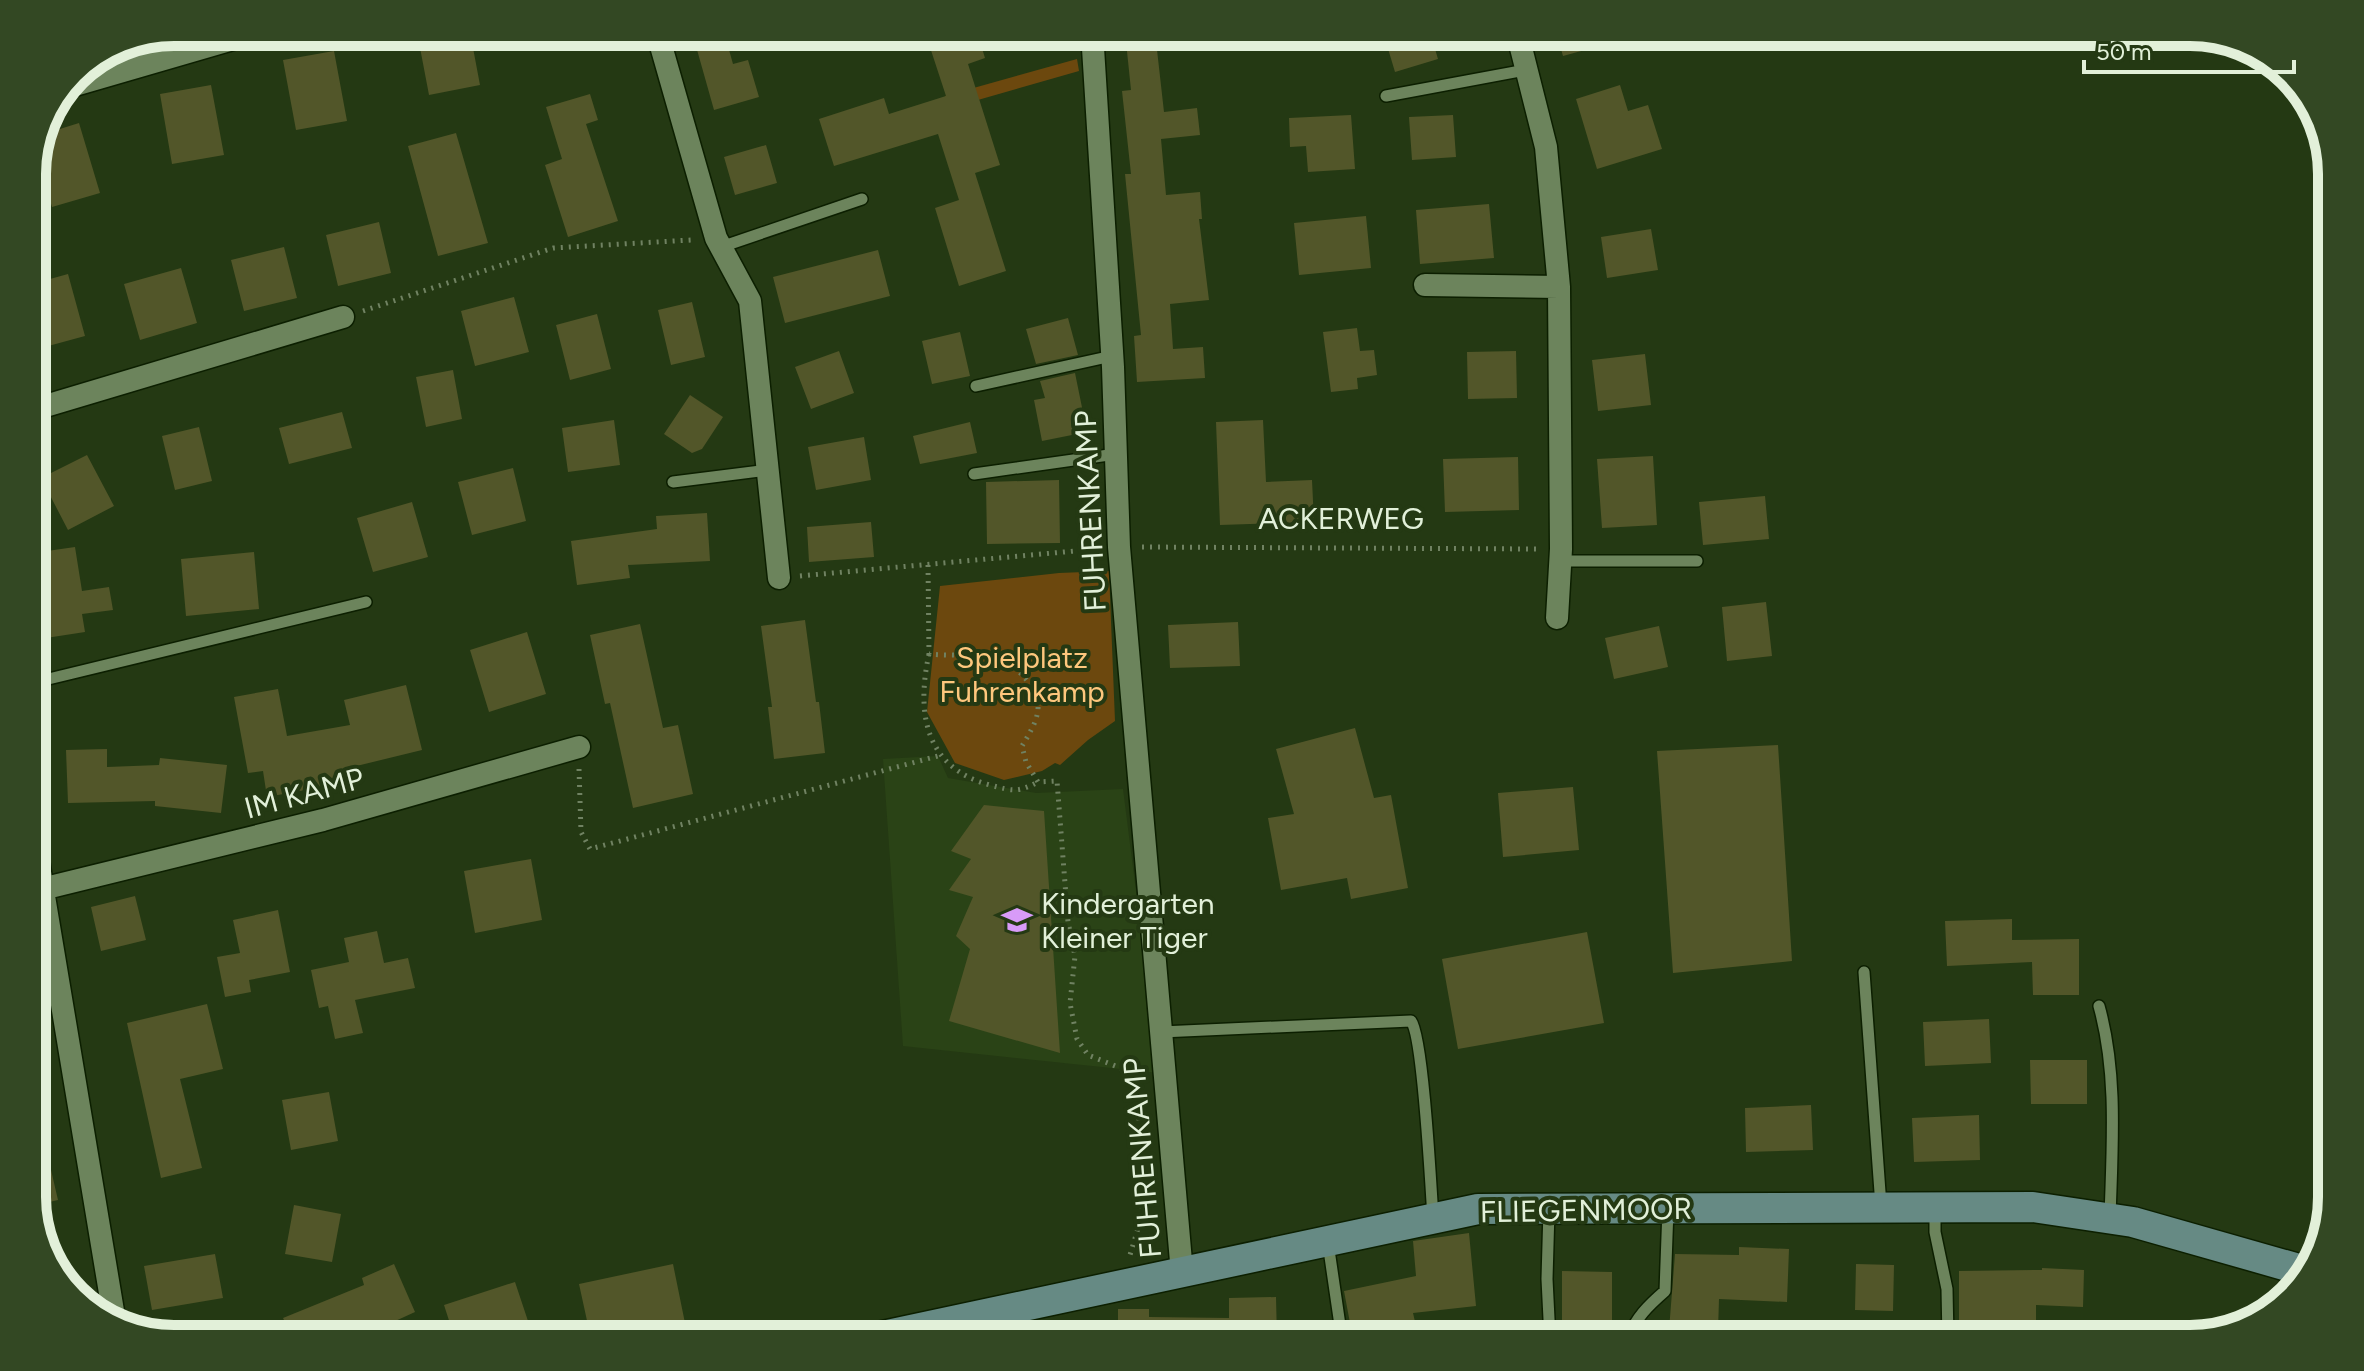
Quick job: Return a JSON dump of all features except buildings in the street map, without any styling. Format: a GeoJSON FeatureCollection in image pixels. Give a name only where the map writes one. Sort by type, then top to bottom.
{"type":"FeatureCollection","features":[{"type":"Feature","properties":{"kind":"street"},"geometry":{"type":"LineString","coordinates":[[84,82],[209,46]]}},
{"type":"Feature","properties":{"kind":"street"},"geometry":{"type":"LineString","coordinates":[[661,46],[718,242],[750,301],[779,578]]}},
{"type":"Feature","properties":{"kind":"street","name":"FUHRENKAMP"},"geometry":{"type":"LineString","coordinates":[[1093,46],[1112,356],[1119,547],[1182,1273]]}},
{"type":"Feature","properties":{"kind":"street"},"geometry":{"type":"LineString","coordinates":[[1520,46],[1546,147],[1559,287],[1561,555],[1557,618]]}},
{"type":"Feature","properties":{"kind":"street"},"geometry":{"type":"LineString","coordinates":[[1425,285],[1559,287]]}},
{"type":"Feature","properties":{"kind":"street"},"geometry":{"type":"LineString","coordinates":[[46,406],[343,317]]}},
{"type":"Feature","properties":{"kind":"street","name":"IM KAMP"},"geometry":{"type":"LineString","coordinates":[[46,888],[323,820],[579,747]]}},
{"type":"Feature","properties":{"kind":"street"},"geometry":{"type":"LineString","coordinates":[[46,913],[113,1309]]}},
{"type":"Feature","properties":{"kind":"street","name":"FLIEGENMOOR"},"geometry":{"type":"LineString","coordinates":[[935,1325],[1478,1209],[2033,1207],[2133,1222],[2296,1268]]}},
{"type":"Feature","properties":{"kind":"lane"},"geometry":{"type":"LineString","coordinates":[[1386,96],[1526,70]]}},
{"type":"Feature","properties":{"kind":"lane"},"geometry":{"type":"LineString","coordinates":[[718,242],[862,199]]}},
{"type":"Feature","properties":{"kind":"lane"},"geometry":{"type":"LineString","coordinates":[[976,386],[1112,356]]}},
{"type":"Feature","properties":{"kind":"lane"},"geometry":{"type":"LineString","coordinates":[[974,474],[1116,454]]}},
{"type":"Feature","properties":{"kind":"lane"},"geometry":{"type":"LineString","coordinates":[[673,482],[768,470]]}},
{"type":"Feature","properties":{"kind":"lane"},"geometry":{"type":"LineString","coordinates":[[1561,555],[1697,561]]}},
{"type":"Feature","properties":{"kind":"lane"},"geometry":{"type":"LineString","coordinates":[[46,680],[366,602]]}},
{"type":"Feature","properties":{"kind":"lane"},"geometry":{"type":"LineString","coordinates":[[1864,972],[1881,1206]]}},
{"type":"Feature","properties":{"kind":"lane"},"geometry":{"type":"LineString","coordinates":[[2099,1006],[2107,1034],[2110,1068],[2110,1219]]}},
{"type":"Feature","properties":{"kind":"lane"},"geometry":{"type":"LineString","coordinates":[[1161,1032],[1411,1021],[1416,1027],[1421,1067],[1433,1219]]}},
{"type":"Feature","properties":{"kind":"lane"},"geometry":{"type":"LineString","coordinates":[[1935,1207],[1935,1232],[1947,1289],[1948,1325]]}},
{"type":"Feature","properties":{"kind":"lane"},"geometry":{"type":"LineString","coordinates":[[1549,1209],[1549,1325]]}},
{"type":"Feature","properties":{"kind":"lane"},"geometry":{"type":"LineString","coordinates":[[1634,1325],[1645,1309],[1665,1291],[1668,1209]]}},
{"type":"Feature","properties":{"kind":"lane"},"geometry":{"type":"LineString","coordinates":[[1328,1242],[1340,1325]]}},
{"type":"Feature","properties":{"kind":"path"},"geometry":{"type":"LineString","coordinates":[[343,317],[553,248],[718,242]]}},
{"type":"Feature","properties":{"kind":"path","name":"ACKERWEG"},"geometry":{"type":"LineString","coordinates":[[779,578],[1119,547],[1561,555]]}},
{"type":"Feature","properties":{"kind":"path"},"geometry":{"type":"LineString","coordinates":[[928,565],[929,654],[925,673],[924,714],[938,756],[972,781],[1017,792],[1038,782],[1057,781],[1068,922],[1075,956],[1070,1003],[1077,1039],[1088,1055],[1123,1069],[1136,1088],[1142,1215],[1124,1285]]}},
{"type":"Feature","properties":{"kind":"path"},"geometry":{"type":"LineString","coordinates":[[929,654],[995,658],[1016,668],[1031,686],[1038,706],[1033,728],[1022,746],[1026,762],[1038,782]]}},
{"type":"Feature","properties":{"kind":"path"},"geometry":{"type":"LineString","coordinates":[[579,747],[581,832],[590,849],[938,756]]}},
{"type":"Feature","properties":{"kind":"shaded area","name":"Kindergarten Kleiner Tiger"},"geometry":{"type":"Polygon","coordinates":[[[938,756],[948,778],[1036,793],[1123,789],[1159,1073],[903,1046],[883,759],[938,756]]]}},
{"type":"Feature","properties":{"kind":"green space"},"geometry":{"type":"Polygon","coordinates":[[[1077,59],[1079,71],[950,108],[945,96],[1077,59]]]}},
{"type":"Feature","properties":{"kind":"green space","name":"Spielplatz Fuhrenkamp"},"geometry":{"type":"Polygon","coordinates":[[[1109,571],[1115,721],[1060,765],[1055,763],[1042,771],[1004,780],[955,763],[927,712],[940,586],[1059,573],[1109,571]]]}},
{"type":"Feature","properties":{"kind":"place","name":"Kindergarten Kleiner Tiger"},"geometry":{"type":"Point","coordinates":[1017,920]}}]}
